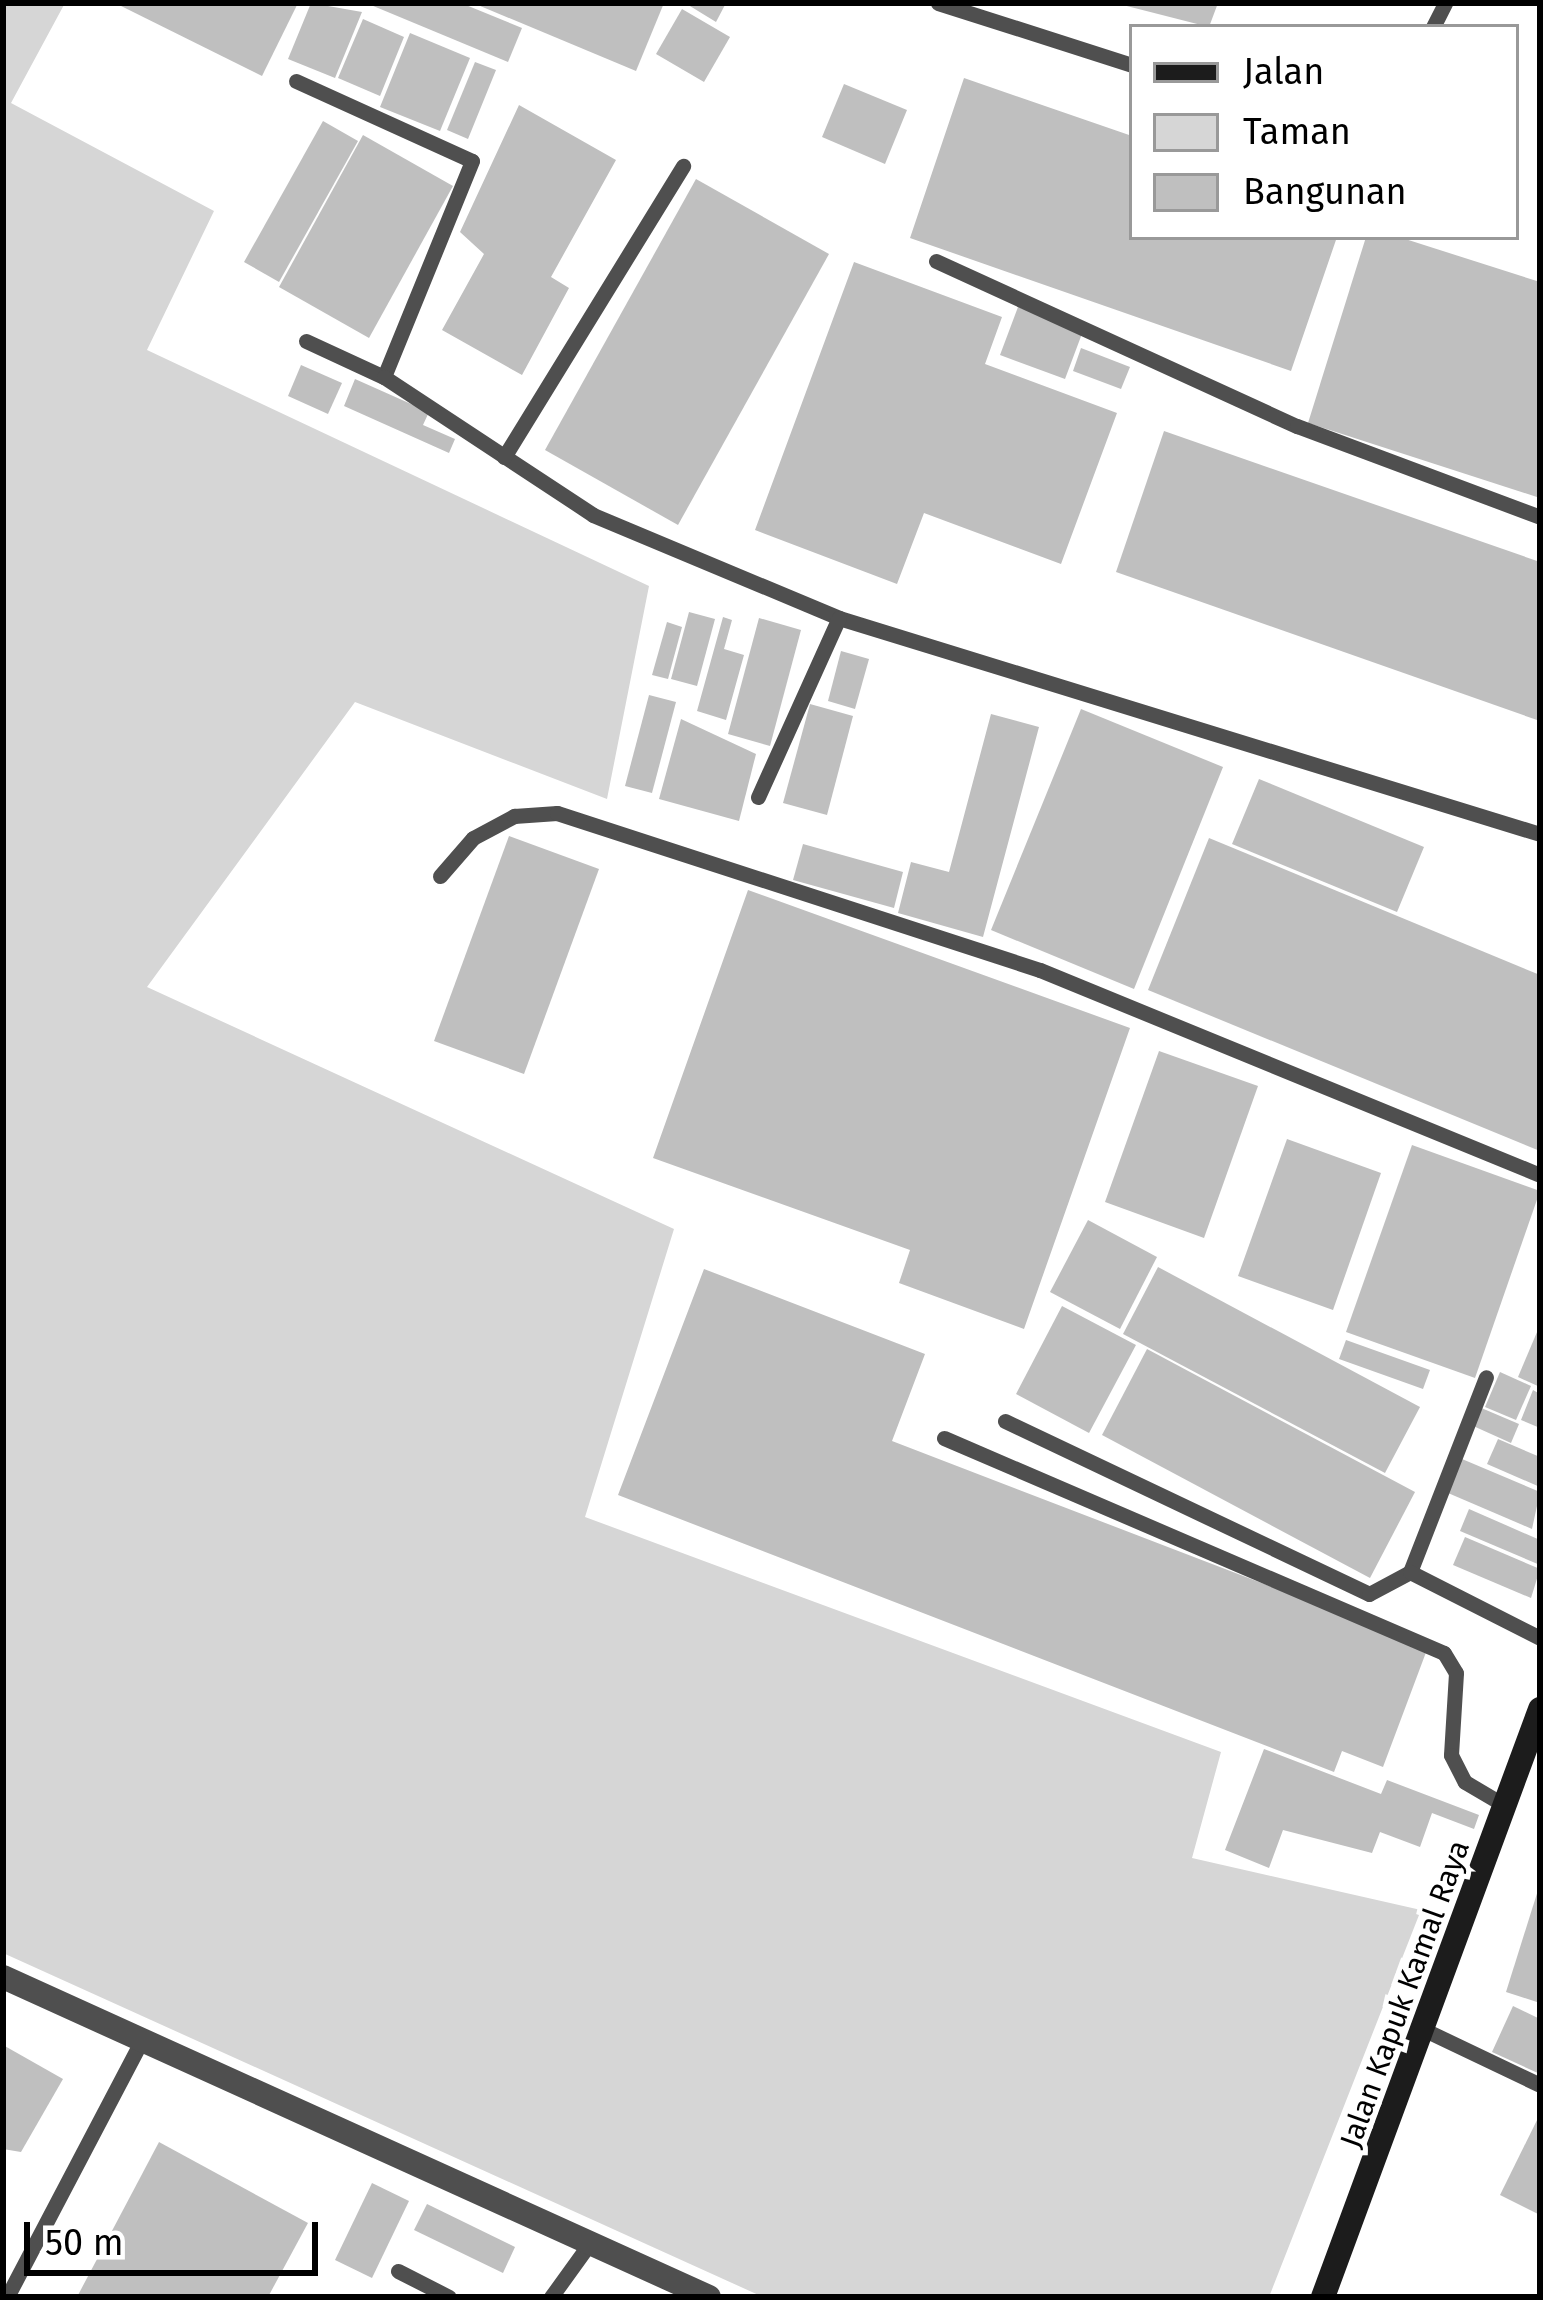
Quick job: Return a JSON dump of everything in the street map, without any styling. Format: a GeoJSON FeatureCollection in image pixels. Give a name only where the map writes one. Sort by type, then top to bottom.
{"type":"FeatureCollection","features":[{"type":"Feature","properties":{"kind":"main road","name":"Jalan Kapuk Kamal Raya"},"geometry":{"type":"LineString","coordinates":[[1323,2297],[1429,2032],[1539,1714]]}},
{"type":"Feature","properties":{"kind":"street"},"geometry":{"type":"LineString","coordinates":[[3,1977],[709,2297]]}},
{"type":"Feature","properties":{"kind":"lane"},"geometry":{"type":"LineString","coordinates":[[938,3],[1129,63]]}},
{"type":"Feature","properties":{"kind":"lane"},"geometry":{"type":"LineString","coordinates":[[296,81],[472,161],[384,377]]}},
{"type":"Feature","properties":{"kind":"lane"},"geometry":{"type":"LineString","coordinates":[[504,457],[683,166]]}},
{"type":"Feature","properties":{"kind":"lane"},"geometry":{"type":"LineString","coordinates":[[936,261],[1297,426],[1540,517]]}},
{"type":"Feature","properties":{"kind":"lane"},"geometry":{"type":"LineString","coordinates":[[305,341],[384,377],[593,514],[839,618],[1540,834]]}},
{"type":"Feature","properties":{"kind":"lane"},"geometry":{"type":"LineString","coordinates":[[758,797],[839,618]]}},
{"type":"Feature","properties":{"kind":"lane"},"geometry":{"type":"LineString","coordinates":[[440,876],[473,838],[514,817],[557,813],[1040,970],[1540,1175]]}},
{"type":"Feature","properties":{"kind":"lane"},"geometry":{"type":"LineString","coordinates":[[1005,1421],[1359,1593],[1410,1572],[1486,1377]]}},
{"type":"Feature","properties":{"kind":"lane"},"geometry":{"type":"LineString","coordinates":[[944,1438],[1444,1653],[1456,1673],[1451,1755],[1465,1782],[1504,1805]]}},
{"type":"Feature","properties":{"kind":"lane"},"geometry":{"type":"LineString","coordinates":[[1410,1572],[1540,1638]]}},
{"type":"Feature","properties":{"kind":"lane"},"geometry":{"type":"LineString","coordinates":[[1429,2032],[1540,2085]]}},
{"type":"Feature","properties":{"kind":"lane"},"geometry":{"type":"LineString","coordinates":[[8,2297],[142,2040]]}},
{"type":"Feature","properties":{"kind":"lane"},"geometry":{"type":"LineString","coordinates":[[551,2297],[590,2243]]}},
{"type":"Feature","properties":{"kind":"lane"},"geometry":{"type":"LineString","coordinates":[[398,2271],[449,2297]]}},
{"type":"Feature","properties":{"kind":"green space"},"geometry":{"type":"Polygon","coordinates":[[[3,3],[65,3],[11,103],[214,211],[147,350],[649,586],[607,799],[355,702],[147,987],[674,1229],[585,1517],[1221,1752],[1192,1858],[1421,1910],[1269,2297],[763,2297],[3,1953],[3,3]]]}},
{"type":"Feature","properties":{"kind":"building"},"geometry":{"type":"Polygon","coordinates":[[[115,3],[298,3],[262,76],[115,3]]]}},
{"type":"Feature","properties":{"kind":"building"},"geometry":{"type":"Polygon","coordinates":[[[311,3],[362,12],[335,78],[288,59],[311,3]]]}},
{"type":"Feature","properties":{"kind":"building"},"geometry":{"type":"Polygon","coordinates":[[[366,3],[461,3],[522,28],[508,62],[366,3]]]}},
{"type":"Feature","properties":{"kind":"building"},"geometry":{"type":"Polygon","coordinates":[[[473,3],[664,3],[636,71],[473,3]]]}},
{"type":"Feature","properties":{"kind":"building"},"geometry":{"type":"Polygon","coordinates":[[[685,3],[726,3],[716,22],[685,3]]]}},
{"type":"Feature","properties":{"kind":"building"},"geometry":{"type":"Polygon","coordinates":[[[1115,3],[1218,3],[1210,24],[1115,3]]]}},
{"type":"Feature","properties":{"kind":"building"},"geometry":{"type":"Polygon","coordinates":[[[682,9],[730,37],[704,82],[656,54],[682,9]]]}},
{"type":"Feature","properties":{"kind":"building"},"geometry":{"type":"Polygon","coordinates":[[[363,19],[404,37],[380,96],[338,78],[363,19]]]}},
{"type":"Feature","properties":{"kind":"building"},"geometry":{"type":"Polygon","coordinates":[[[410,33],[470,58],[440,131],[380,107],[410,33]]]}},
{"type":"Feature","properties":{"kind":"building"},"geometry":{"type":"Polygon","coordinates":[[[475,62],[496,70],[468,139],[447,130],[475,62]]]}},
{"type":"Feature","properties":{"kind":"building"},"geometry":{"type":"Polygon","coordinates":[[[964,78],[1129,135],[1129,240],[1336,240],[1291,371],[910,238],[964,78]]]}},
{"type":"Feature","properties":{"kind":"building"},"geometry":{"type":"Polygon","coordinates":[[[844,84],[907,110],[885,164],[822,137],[844,84]]]}},
{"type":"Feature","properties":{"kind":"building"},"geometry":{"type":"Polygon","coordinates":[[[519,105],[616,160],[551,277],[569,288],[522,375],[442,330],[484,254],[460,232],[519,105]]]}},
{"type":"Feature","properties":{"kind":"building"},"geometry":{"type":"Polygon","coordinates":[[[323,121],[358,141],[279,282],[244,262],[323,121]]]}},
{"type":"Feature","properties":{"kind":"building"},"geometry":{"type":"Polygon","coordinates":[[[363,135],[453,186],[369,338],[279,287],[363,135]]]}},
{"type":"Feature","properties":{"kind":"building"},"geometry":{"type":"Polygon","coordinates":[[[696,179],[829,254],[678,525],[545,450],[696,179]]]}},
{"type":"Feature","properties":{"kind":"building"},"geometry":{"type":"Polygon","coordinates":[[[1365,240],[1408,240],[1540,282],[1540,498],[1308,423],[1365,240]]]}},
{"type":"Feature","properties":{"kind":"building"},"geometry":{"type":"Polygon","coordinates":[[[854,262],[1002,317],[985,364],[1117,413],[1061,564],[924,513],[897,584],[755,530],[854,262]]]}},
{"type":"Feature","properties":{"kind":"building"},"geometry":{"type":"Polygon","coordinates":[[[1018,307],[1083,331],[1065,379],[1000,355],[1018,307]]]}},
{"type":"Feature","properties":{"kind":"building"},"geometry":{"type":"Polygon","coordinates":[[[1081,348],[1130,367],[1121,389],[1073,371],[1081,348]]]}},
{"type":"Feature","properties":{"kind":"building"},"geometry":{"type":"Polygon","coordinates":[[[301,365],[342,383],[328,414],[288,396],[301,365]]]}},
{"type":"Feature","properties":{"kind":"building"},"geometry":{"type":"Polygon","coordinates":[[[355,379],[429,412],[423,425],[455,439],[449,453],[344,406],[355,379]]]}},
{"type":"Feature","properties":{"kind":"building"},"geometry":{"type":"Polygon","coordinates":[[[1164,431],[1540,562],[1540,721],[1116,572],[1164,431]]]}},
{"type":"Feature","properties":{"kind":"building"},"geometry":{"type":"Polygon","coordinates":[[[689,612],[715,619],[697,686],[671,679],[689,612]]]}},
{"type":"Feature","properties":{"kind":"building"},"geometry":{"type":"Polygon","coordinates":[[[723,617],[732,620],[724,649],[744,655],[726,720],[697,711],[723,617]]]}},
{"type":"Feature","properties":{"kind":"building"},"geometry":{"type":"Polygon","coordinates":[[[759,618],[801,630],[770,746],[728,734],[759,618]]]}},
{"type":"Feature","properties":{"kind":"building"},"geometry":{"type":"Polygon","coordinates":[[[667,622],[682,627],[668,679],[652,675],[667,622]]]}},
{"type":"Feature","properties":{"kind":"building"},"geometry":{"type":"Polygon","coordinates":[[[841,651],[869,659],[855,709],[828,701],[841,651]]]}},
{"type":"Feature","properties":{"kind":"building"},"geometry":{"type":"Polygon","coordinates":[[[649,695],[676,702],[652,793],[625,786],[649,695]]]}},
{"type":"Feature","properties":{"kind":"building"},"geometry":{"type":"Polygon","coordinates":[[[810,704],[853,716],[827,815],[783,803],[810,704]]]}},
{"type":"Feature","properties":{"kind":"building"},"geometry":{"type":"Polygon","coordinates":[[[1081,709],[1223,767],[1134,989],[991,930],[1081,709]]]}},
{"type":"Feature","properties":{"kind":"building"},"geometry":{"type":"Polygon","coordinates":[[[991,714],[1039,727],[983,937],[898,913],[911,862],[949,872],[991,714]]]}},
{"type":"Feature","properties":{"kind":"building"},"geometry":{"type":"Polygon","coordinates":[[[681,719],[756,754],[739,821],[659,799],[681,719]]]}},
{"type":"Feature","properties":{"kind":"building"},"geometry":{"type":"Polygon","coordinates":[[[1259,779],[1424,847],[1397,912],[1232,844],[1259,779]]]}},
{"type":"Feature","properties":{"kind":"building"},"geometry":{"type":"Polygon","coordinates":[[[509,836],[599,869],[524,1074],[434,1041],[509,836]]]}},
{"type":"Feature","properties":{"kind":"building"},"geometry":{"type":"Polygon","coordinates":[[[1209,838],[1540,975],[1540,1151],[1148,990],[1209,838]]]}},
{"type":"Feature","properties":{"kind":"building"},"geometry":{"type":"Polygon","coordinates":[[[803,844],[903,872],[894,908],[793,880],[803,844]]]}},
{"type":"Feature","properties":{"kind":"building"},"geometry":{"type":"Polygon","coordinates":[[[748,890],[1130,1028],[1024,1329],[899,1283],[910,1250],[653,1158],[748,890]]]}},
{"type":"Feature","properties":{"kind":"building"},"geometry":{"type":"Polygon","coordinates":[[[1159,1051],[1258,1086],[1204,1238],[1105,1202],[1159,1051]]]}},
{"type":"Feature","properties":{"kind":"building"},"geometry":{"type":"Polygon","coordinates":[[[1287,1139],[1381,1173],[1333,1310],[1238,1276],[1287,1139]]]}},
{"type":"Feature","properties":{"kind":"building"},"geometry":{"type":"Polygon","coordinates":[[[1412,1145],[1540,1191],[1475,1378],[1346,1332],[1412,1145]]]}},
{"type":"Feature","properties":{"kind":"building"},"geometry":{"type":"Polygon","coordinates":[[[1088,1220],[1157,1257],[1120,1329],[1050,1292],[1088,1220]]]}},
{"type":"Feature","properties":{"kind":"building"},"geometry":{"type":"Polygon","coordinates":[[[1158,1267],[1420,1407],[1385,1473],[1123,1334],[1158,1267]]]}},
{"type":"Feature","properties":{"kind":"building"},"geometry":{"type":"Polygon","coordinates":[[[704,1269],[925,1354],[892,1441],[1428,1647],[1383,1767],[1342,1751],[1334,1772],[618,1495],[704,1269]]]}},
{"type":"Feature","properties":{"kind":"building"},"geometry":{"type":"Polygon","coordinates":[[[1062,1306],[1136,1345],[1089,1433],[1016,1394],[1062,1306]]]}},
{"type":"Feature","properties":{"kind":"building"},"geometry":{"type":"Polygon","coordinates":[[[1540,1325],[1540,1387],[1518,1377],[1540,1325]]]}},
{"type":"Feature","properties":{"kind":"building"},"geometry":{"type":"Polygon","coordinates":[[[1346,1340],[1430,1370],[1423,1389],[1339,1359],[1346,1340]]]}},
{"type":"Feature","properties":{"kind":"building"},"geometry":{"type":"Polygon","coordinates":[[[1147,1349],[1415,1492],[1370,1578],[1102,1435],[1147,1349]]]}},
{"type":"Feature","properties":{"kind":"building"},"geometry":{"type":"Polygon","coordinates":[[[1500,1372],[1531,1386],[1516,1420],[1485,1407],[1500,1372]]]}},
{"type":"Feature","properties":{"kind":"building"},"geometry":{"type":"Polygon","coordinates":[[[1533,1390],[1540,1394],[1540,1428],[1521,1420],[1533,1390]]]}},
{"type":"Feature","properties":{"kind":"building"},"geometry":{"type":"Polygon","coordinates":[[[1479,1407],[1519,1424],[1511,1443],[1471,1425],[1479,1407]]]}},
{"type":"Feature","properties":{"kind":"building"},"geometry":{"type":"Polygon","coordinates":[[[1498,1439],[1540,1457],[1540,1487],[1487,1464],[1498,1439]]]}},
{"type":"Feature","properties":{"kind":"building"},"geometry":{"type":"Polygon","coordinates":[[[1462,1459],[1540,1492],[1532,1529],[1448,1493],[1462,1459]]]}},
{"type":"Feature","properties":{"kind":"building"},"geometry":{"type":"Polygon","coordinates":[[[1469,1509],[1540,1540],[1540,1565],[1460,1531],[1469,1509]]]}},
{"type":"Feature","properties":{"kind":"building"},"geometry":{"type":"Polygon","coordinates":[[[1465,1537],[1540,1569],[1531,1598],[1453,1565],[1465,1537]]]}},
{"type":"Feature","properties":{"kind":"building"},"geometry":{"type":"Polygon","coordinates":[[[1264,1749],[1381,1794],[1387,1780],[1479,1815],[1474,1829],[1432,1813],[1420,1847],[1380,1832],[1372,1853],[1283,1830],[1269,1868],[1225,1850],[1264,1749]]]}},
{"type":"Feature","properties":{"kind":"building"},"geometry":{"type":"Polygon","coordinates":[[[1540,1888],[1540,2003],[1506,1992],[1540,1888]]]}},
{"type":"Feature","properties":{"kind":"building"},"geometry":{"type":"Polygon","coordinates":[[[1513,2006],[1540,2019],[1540,2074],[1492,2052],[1513,2006]]]}},
{"type":"Feature","properties":{"kind":"building"},"geometry":{"type":"Polygon","coordinates":[[[3,2045],[63,2079],[21,2152],[3,2149],[3,2045]]]}},
{"type":"Feature","properties":{"kind":"building"},"geometry":{"type":"Polygon","coordinates":[[[1540,2114],[1540,2215],[1500,2195],[1540,2114]]]}},
{"type":"Feature","properties":{"kind":"building"},"geometry":{"type":"Polygon","coordinates":[[[159,2142],[308,2223],[268,2297],[77,2297],[159,2142]]]}},
{"type":"Feature","properties":{"kind":"building"},"geometry":{"type":"Polygon","coordinates":[[[372,2183],[409,2201],[372,2278],[335,2260],[372,2183]]]}},
{"type":"Feature","properties":{"kind":"building"},"geometry":{"type":"Polygon","coordinates":[[[427,2204],[515,2247],[503,2273],[414,2230],[427,2204]]]}}]}
